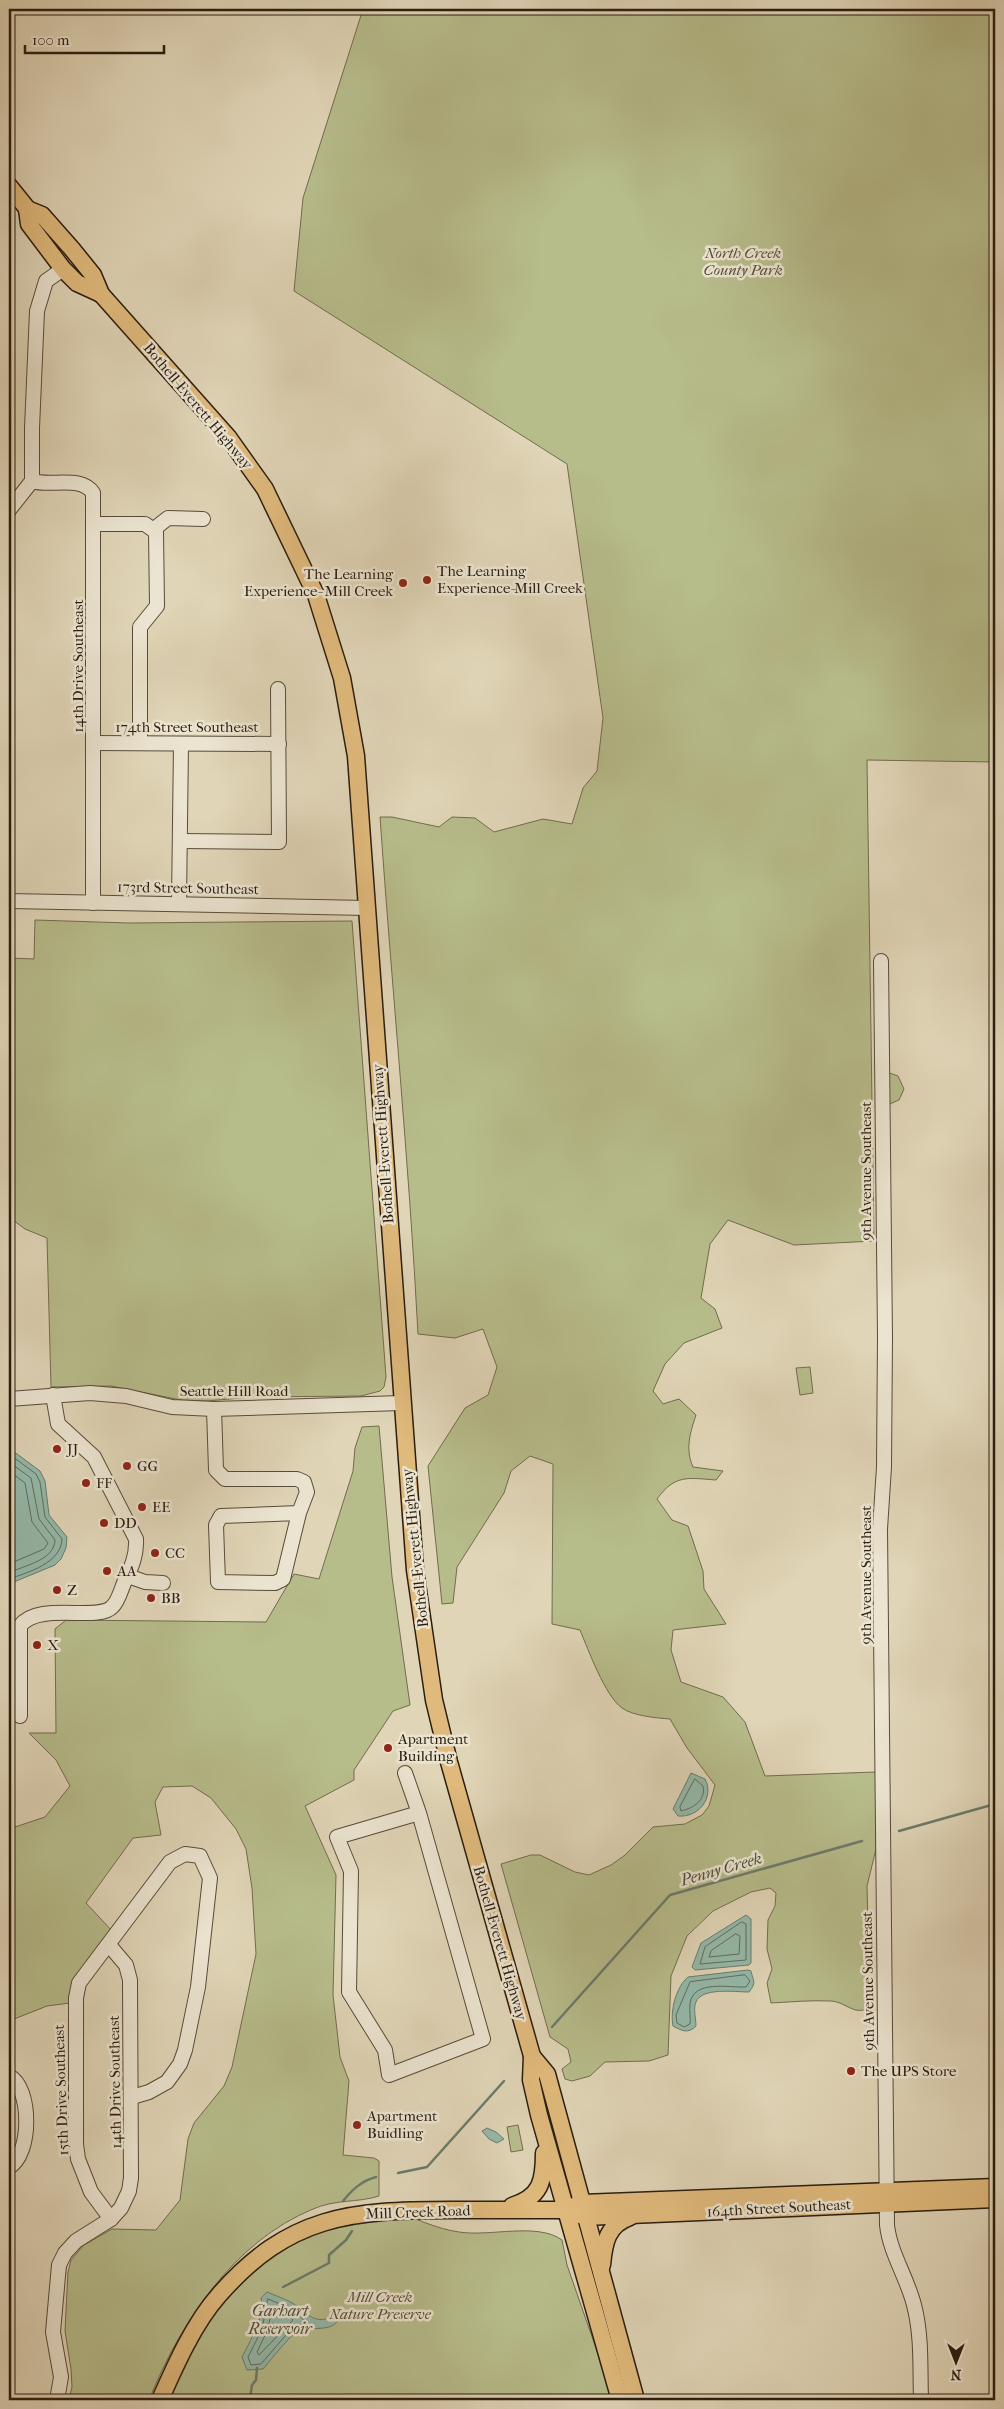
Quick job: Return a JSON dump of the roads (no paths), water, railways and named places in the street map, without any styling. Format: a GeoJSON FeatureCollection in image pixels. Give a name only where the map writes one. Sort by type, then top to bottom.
{"type":"FeatureCollection","features":[{"type":"Feature","properties":{"kind":"main road","name":"Bothell-Everett Highway"},"geometry":{"type":"LineString","coordinates":[[9,186],[27,209],[42,215],[66,242],[93,276],[101,294],[228,437],[265,489],[316,595],[342,678],[349,708],[356,756],[401,1403],[415,1570],[434,1700],[449,1762],[532,2056],[530,2080],[544,2135],[620,2400]]}},
{"type":"Feature","properties":{"kind":"main road","name":"Bothell-Everett Highway"},"geometry":{"type":"LineString","coordinates":[[27,209],[29,224],[63,268],[77,283],[101,294]]}},
{"type":"Feature","properties":{"kind":"main road","name":"Bothell-Everett Highway"},"geometry":{"type":"LineString","coordinates":[[532,2056],[547,2074],[636,2400]]}},
{"type":"Feature","properties":{"kind":"main road"},"geometry":{"type":"LineString","coordinates":[[490,2210],[522,2203],[531,2198],[539,2189],[544,2160],[544,2135]]}},
{"type":"Feature","properties":{"kind":"main road","name":"164th Street Southeast"},"geometry":{"type":"LineString","coordinates":[[584,2210],[640,2215],[995,2187]]}},
{"type":"Feature","properties":{"kind":"main road","name":"164th Street Southeast"},"geometry":{"type":"LineString","coordinates":[[584,2210],[888,2196],[995,2199]]}},
{"type":"Feature","properties":{"kind":"main road","name":"Mill Creek Road"},"geometry":{"type":"LineString","coordinates":[[160,2400],[192,2335],[218,2296],[263,2252],[280,2241],[315,2225],[358,2214],[393,2210],[584,2210]]}},
{"type":"Feature","properties":{"kind":"main road"},"geometry":{"type":"LineString","coordinates":[[601,2272],[604,2249],[609,2233],[619,2222],[640,2215]]}},
{"type":"Feature","properties":{"kind":"street"},"geometry":{"type":"LineString","coordinates":[[9,510],[32,481],[32,428],[37,311],[46,281],[63,268]]}},
{"type":"Feature","properties":{"kind":"street","name":"14th Drive Southeast"},"geometry":{"type":"LineString","coordinates":[[32,481],[88,486],[93,492],[93,903]]}},
{"type":"Feature","properties":{"kind":"street"},"geometry":{"type":"LineString","coordinates":[[154,529],[168,518],[204,518]]}},
{"type":"Feature","properties":{"kind":"street"},"geometry":{"type":"LineString","coordinates":[[93,524],[145,524],[156,532],[157,606],[140,627],[140,743]]}},
{"type":"Feature","properties":{"kind":"street"},"geometry":{"type":"LineString","coordinates":[[181,841],[279,842],[278,689]]}},
{"type":"Feature","properties":{"kind":"street","name":"174th Street Southeast"},"geometry":{"type":"LineString","coordinates":[[94,743],[279,744]]}},
{"type":"Feature","properties":{"kind":"street"},"geometry":{"type":"LineString","coordinates":[[179,903],[181,744]]}},
{"type":"Feature","properties":{"kind":"street","name":"173rd Street Southeast"},"geometry":{"type":"LineString","coordinates":[[9,901],[367,908]]}},
{"type":"Feature","properties":{"kind":"street","name":"9th Avenue Southeast"},"geometry":{"type":"LineString","coordinates":[[881,961],[885,1338],[884,1467],[880,1530],[882,1878],[887,2225],[890,2243],[909,2289],[917,2318],[921,2400]]}},
{"type":"Feature","properties":{"kind":"street","name":"Seattle Hill Road"},"geometry":{"type":"LineString","coordinates":[[9,1399],[90,1393],[126,1396],[172,1407],[214,1409],[401,1403]]}},
{"type":"Feature","properties":{"kind":"street"},"geometry":{"type":"LineString","coordinates":[[20,1716],[14,1658],[19,1630],[23,1621],[56,1612],[102,1612],[108,1610],[113,1607],[136,1556],[136,1539],[94,1457],[58,1424],[53,1395]]}},
{"type":"Feature","properties":{"kind":"street"},"geometry":{"type":"LineString","coordinates":[[214,1409],[216,1470],[225,1479],[297,1479],[304,1482],[307,1492],[299,1513],[283,1579],[275,1582],[218,1582],[216,1526],[221,1516],[299,1513]]}},
{"type":"Feature","properties":{"kind":"street"},"geometry":{"type":"LineString","coordinates":[[128,1576],[145,1582],[163,1583]]}},
{"type":"Feature","properties":{"kind":"street"},"geometry":{"type":"LineString","coordinates":[[406,1772],[419,1813],[483,2038],[389,2075],[385,2050],[348,1992],[351,1871],[337,1837],[419,1813]]}},
{"type":"Feature","properties":{"kind":"street","name":"15th Drive Southeast"},"geometry":{"type":"LineString","coordinates":[[111,2219],[86,2181],[76,2144],[76,1998],[78,1984],[175,1858],[186,1854],[200,1856],[210,1878],[198,1987],[191,2028],[182,2057],[167,2082],[149,2092],[132,2097]]}},
{"type":"Feature","properties":{"kind":"street","name":"14th Drive Southeast"},"geometry":{"type":"LineString","coordinates":[[109,1945],[126,1965],[130,1980],[132,2097],[129,2191],[121,2208],[111,2219]]}},
{"type":"Feature","properties":{"kind":"street"},"geometry":{"type":"LineString","coordinates":[[9,2076],[20,2086],[25,2110],[24,2149],[18,2159],[9,2167]]}},
{"type":"Feature","properties":{"kind":"street"},"geometry":{"type":"LineString","coordinates":[[57,2400],[61,2378],[53,2332],[59,2265],[65,2253],[76,2241],[111,2219]]}},
{"type":"Feature","properties":{"kind":"water"},"geometry":{"type":"Polygon","coordinates":[[[9,1448],[40,1471],[45,1481],[49,1515],[67,1537],[66,1548],[61,1559],[55,1565],[9,1584],[9,1448]]]}},
{"type":"Feature","properties":{"kind":"water"},"geometry":{"type":"Polygon","coordinates":[[[691,1773],[705,1779],[708,1786],[706,1800],[692,1814],[678,1816],[673,1809],[691,1773]]]}},
{"type":"Feature","properties":{"kind":"water"},"geometry":{"type":"Polygon","coordinates":[[[746,1915],[751,1919],[751,1963],[749,1965],[695,1970],[692,1967],[701,1943],[746,1915]]]}},
{"type":"Feature","properties":{"kind":"water"},"geometry":{"type":"Polygon","coordinates":[[[751,1971],[754,1982],[749,1992],[720,1991],[705,1994],[699,1997],[695,2004],[696,2026],[685,2031],[673,2026],[672,2013],[677,1993],[688,1977],[751,1971]]]}},
{"type":"Feature","properties":{"kind":"water"},"geometry":{"type":"Polygon","coordinates":[[[487,2128],[496,2132],[504,2139],[497,2143],[489,2139],[482,2131],[487,2128]]]}},
{"type":"Feature","properties":{"kind":"water","name":"Garhart Reservoir"},"geometry":{"type":"Polygon","coordinates":[[[267,2292],[291,2302],[316,2319],[326,2319],[333,2312],[341,2313],[339,2320],[330,2327],[304,2329],[295,2333],[263,2369],[247,2370],[242,2357],[259,2320],[262,2305],[261,2298],[267,2292]]]}},
{"type":"Feature","properties":{"kind":"waterway","name":"Penny Creek"},"geometry":{"type":"LineString","coordinates":[[899,1831],[995,1804]]}},
{"type":"Feature","properties":{"kind":"waterway","name":"Penny Creek"},"geometry":{"type":"LineString","coordinates":[[552,2027],[670,1895],[862,1841]]}},
{"type":"Feature","properties":{"kind":"waterway","name":"Penny Creek"},"geometry":{"type":"LineString","coordinates":[[398,2173],[427,2167],[504,2081]]}},
{"type":"Feature","properties":{"kind":"waterway","name":"Penny Creek"},"geometry":{"type":"LineString","coordinates":[[343,2201],[357,2186],[376,2177]]}},
{"type":"Feature","properties":{"kind":"waterway","name":"Penny Creek"},"geometry":{"type":"LineString","coordinates":[[283,2287],[329,2263],[329,2255],[346,2240],[352,2231]]}},
{"type":"Feature","properties":{"kind":"waterway","name":"Penny Creek"},"geometry":{"type":"LineString","coordinates":[[243,2400],[250,2398],[252,2385],[256,2380],[257,2368]]}},
{"type":"Feature","properties":{"kind":"place","name":"The Learning Experience-Mill Creek"},"geometry":{"type":"Point","coordinates":[427,580]}},
{"type":"Feature","properties":{"kind":"place","name":"The Learning Experience- Mill Creek"},"geometry":{"type":"Point","coordinates":[403,583]}},
{"type":"Feature","properties":{"kind":"place","name":"JJ"},"geometry":{"type":"Point","coordinates":[57,1449]}},
{"type":"Feature","properties":{"kind":"place","name":"GG"},"geometry":{"type":"Point","coordinates":[127,1466]}},
{"type":"Feature","properties":{"kind":"place","name":"FF"},"geometry":{"type":"Point","coordinates":[86,1483]}},
{"type":"Feature","properties":{"kind":"place","name":"EE"},"geometry":{"type":"Point","coordinates":[142,1507]}},
{"type":"Feature","properties":{"kind":"place","name":"DD"},"geometry":{"type":"Point","coordinates":[104,1523]}},
{"type":"Feature","properties":{"kind":"place","name":"CC"},"geometry":{"type":"Point","coordinates":[155,1553]}},
{"type":"Feature","properties":{"kind":"place","name":"AA"},"geometry":{"type":"Point","coordinates":[107,1571]}},
{"type":"Feature","properties":{"kind":"place","name":"Z"},"geometry":{"type":"Point","coordinates":[57,1590]}},
{"type":"Feature","properties":{"kind":"place","name":"BB"},"geometry":{"type":"Point","coordinates":[151,1598]}},
{"type":"Feature","properties":{"kind":"place","name":"X"},"geometry":{"type":"Point","coordinates":[37,1645]}},
{"type":"Feature","properties":{"kind":"place","name":"Apartment Building"},"geometry":{"type":"Point","coordinates":[388,1748]}},
{"type":"Feature","properties":{"kind":"place","name":"The UPS Store"},"geometry":{"type":"Point","coordinates":[851,2071]}},
{"type":"Feature","properties":{"kind":"place","name":"Apartment Buidling"},"geometry":{"type":"Point","coordinates":[357,2125]}},
{"type":"Feature","properties":{"kind":"park label","name":"North Creek County Park"},"geometry":{"type":"Point","coordinates":[743,262]}},
{"type":"Feature","properties":{"kind":"park label","name":"Mill Creek Nature Preserve"},"geometry":{"type":"Point","coordinates":[380,2306]}}]}
